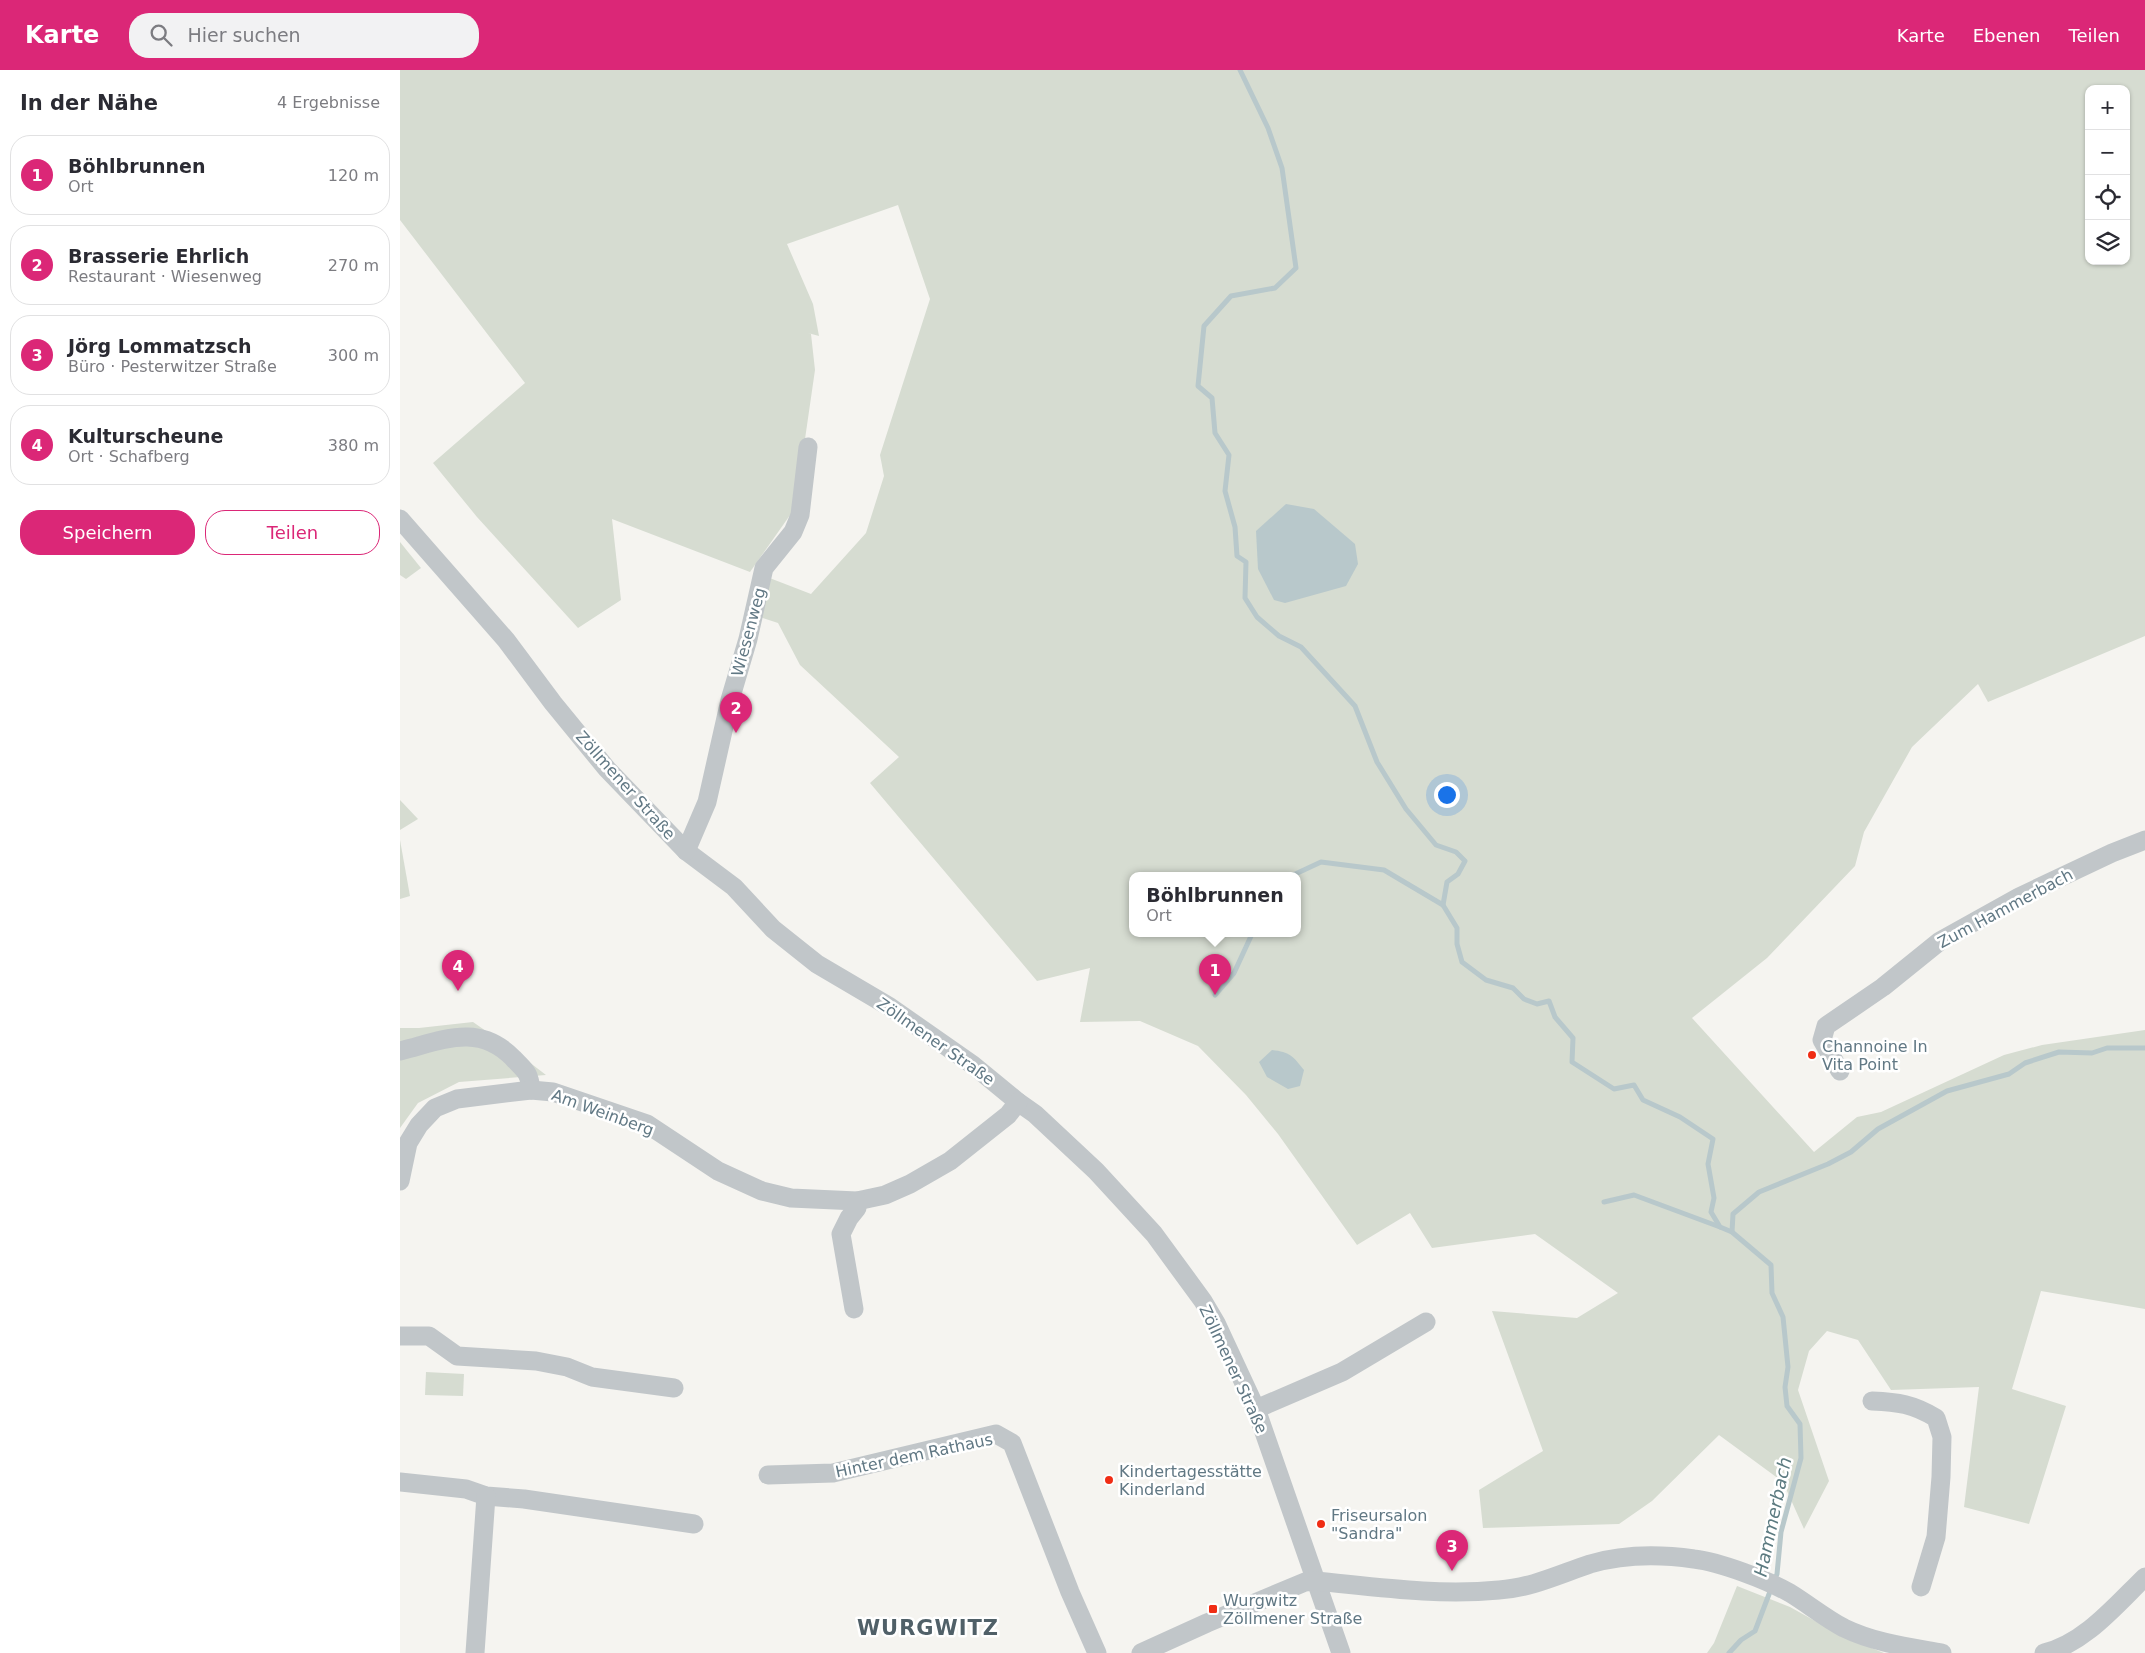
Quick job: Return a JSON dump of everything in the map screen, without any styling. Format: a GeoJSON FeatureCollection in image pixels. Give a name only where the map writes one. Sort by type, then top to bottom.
{"type":"FeatureCollection","features":[{"type":"Feature","properties":{"kind":"street","name":"Wiesenweg"},"geometry":{"type":"LineString","coordinates":[[686,851],[708,802],[730,700],[748,639],[764,568],[793,532],[800,515],[808,447]]}},
{"type":"Feature","properties":{"kind":"street","name":"Zöllmener Straße"},"geometry":{"type":"LineString","coordinates":[[400,519],[506,640],[553,704],[607,769],[686,851],[734,887],[773,929],[817,964],[890,1007],[994,1081],[1035,1114],[1068,1142],[1154,1234],[1203,1301],[1216,1323],[1256,1409],[1340,1653]]}},
{"type":"Feature","properties":{"kind":"street","name":"Zum Hammerbach"},"geometry":{"type":"LineString","coordinates":[[1840,1071],[1822,1040],[1826,1026],[1883,987],[1940,941],[2019,897],[2112,853],[2145,840]]}},
{"type":"Feature","properties":{"kind":"street"},"geometry":{"type":"LineString","coordinates":[[400,1051],[462,1035],[474,1036],[505,1049],[529,1075],[531,1090]]}},
{"type":"Feature","properties":{"kind":"street","name":"Am Weinberg"},"geometry":{"type":"LineString","coordinates":[[400,1181],[408,1144],[419,1126],[434,1108],[457,1099],[531,1090],[553,1092],[647,1124],[718,1172],[762,1190],[791,1198],[858,1201],[885,1195],[910,1184],[950,1161],[1008,1115],[1018,1102]]}},
{"type":"Feature","properties":{"kind":"street"},"geometry":{"type":"LineString","coordinates":[[854,1309],[841,1234],[849,1218],[858,1208],[858,1201]]}},
{"type":"Feature","properties":{"kind":"street"},"geometry":{"type":"LineString","coordinates":[[1256,1409],[1342,1372],[1426,1322]]}},
{"type":"Feature","properties":{"kind":"street"},"geometry":{"type":"LineString","coordinates":[[400,1336],[429,1336],[457,1356],[536,1362],[567,1367],[592,1377],[674,1388]]}},
{"type":"Feature","properties":{"kind":"street"},"geometry":{"type":"LineString","coordinates":[[1872,1401],[1902,1402],[1923,1409],[1936,1418],[1942,1437],[1936,1537],[1921,1587]]}},
{"type":"Feature","properties":{"kind":"street","name":"Hinter dem Rathaus"},"geometry":{"type":"LineString","coordinates":[[768,1475],[833,1473],[996,1434],[1012,1443],[1070,1592],[1097,1653]]}},
{"type":"Feature","properties":{"kind":"street"},"geometry":{"type":"LineString","coordinates":[[400,1482],[466,1489],[486,1496],[524,1499],[694,1524]]}},
{"type":"Feature","properties":{"kind":"street"},"geometry":{"type":"LineString","coordinates":[[475,1653],[486,1496]]}},
{"type":"Feature","properties":{"kind":"street"},"geometry":{"type":"LineString","coordinates":[[1141,1653],[1296,1586],[1315,1581],[1412,1591],[1501,1590],[1564,1574],[1590,1564],[1618,1558],[1655,1554],[1697,1559],[1774,1586],[1843,1627],[1874,1640],[1942,1653]]}},
{"type":"Feature","properties":{"kind":"street"},"geometry":{"type":"LineString","coordinates":[[2044,1653],[2077,1638],[2110,1612],[2145,1577]]}},
{"type":"Feature","properties":{"kind":"shaded area"},"geometry":{"type":"Polygon","coordinates":[[[400,70],[2145,70],[2145,636],[1988,702],[1978,684],[1912,747],[1864,832],[1855,866],[1767,958],[1692,1018],[1814,1152],[1857,1117],[1881,1112],[2004,1055],[2042,1045],[2145,1030],[2145,1309],[2041,1291],[2012,1389],[2066,1406],[2029,1524],[1964,1507],[1979,1387],[1891,1390],[1858,1340],[1827,1331],[1809,1351],[1798,1390],[1829,1481],[1804,1529],[1783,1482],[1719,1435],[1652,1501],[1619,1524],[1483,1528],[1479,1490],[1543,1451],[1492,1311],[1577,1318],[1618,1293],[1535,1234],[1432,1248],[1410,1213],[1357,1245],[1278,1134],[1246,1095],[1198,1046],[1140,1021],[1080,1022],[1090,968],[1037,981],[870,783],[899,757],[800,665],[778,623],[757,616],[767,577],[811,594],[866,533],[884,476],[880,455],[930,299],[898,205],[787,244],[813,304],[819,336],[808,333],[811,334],[815,370],[795,508],[750,572],[612,519],[621,600],[578,628],[477,517],[433,463],[525,383],[400,220],[400,70]]]}},
{"type":"Feature","properties":{"kind":"shaded area"},"geometry":{"type":"Polygon","coordinates":[[[1286,504],[1314,509],[1355,544],[1358,564],[1346,586],[1285,603],[1274,600],[1258,569],[1256,531],[1286,504]]]}},
{"type":"Feature","properties":{"kind":"shaded area"},"geometry":{"type":"Polygon","coordinates":[[[400,542],[421,568],[406,579],[400,575],[400,542]]]}},
{"type":"Feature","properties":{"kind":"shaded area"},"geometry":{"type":"Polygon","coordinates":[[[400,800],[418,819],[400,830],[400,800]]]}},
{"type":"Feature","properties":{"kind":"shaded area"},"geometry":{"type":"Polygon","coordinates":[[[400,840],[410,896],[400,899],[400,840]]]}},
{"type":"Feature","properties":{"kind":"shaded area"},"geometry":{"type":"Polygon","coordinates":[[[473,1022],[546,1075],[459,1082],[418,1103],[400,1128],[400,1028],[419,1028],[473,1022]]]}},
{"type":"Feature","properties":{"kind":"shaded area"},"geometry":{"type":"Polygon","coordinates":[[[1272,1050],[1291,1056],[1304,1070],[1300,1086],[1288,1089],[1267,1077],[1259,1062],[1272,1050]]]}},
{"type":"Feature","properties":{"kind":"shaded area"},"geometry":{"type":"Polygon","coordinates":[[[426,1372],[464,1374],[463,1396],[425,1395],[426,1372]]]}},
{"type":"Feature","properties":{"kind":"shaded area"},"geometry":{"type":"Polygon","coordinates":[[[1737,1586],[1790,1607],[1844,1637],[1884,1653],[1707,1653],[1714,1643],[1737,1586]]]}},
{"type":"Feature","properties":{"kind":"waterway","name":"Hammerbach"},"geometry":{"type":"LineString","coordinates":[[1240,70],[1268,128],[1282,168],[1296,268],[1275,288],[1231,296],[1204,326],[1198,386],[1212,398],[1215,433],[1229,455],[1225,491],[1235,527],[1237,556],[1246,562],[1245,598],[1257,617],[1279,636],[1301,647],[1355,706],[1377,762],[1406,809],[1436,845],[1456,852],[1465,861],[1458,874],[1447,882],[1443,905],[1457,928],[1457,944],[1462,962],[1486,980],[1513,988],[1524,999],[1537,1004],[1549,1001],[1555,1017],[1573,1038],[1572,1062],[1614,1089],[1634,1085],[1643,1100],[1680,1117],[1713,1139],[1708,1164],[1714,1198],[1711,1212],[1720,1227],[1732,1232],[1771,1265],[1772,1293],[1783,1317],[1788,1367],[1785,1387],[1787,1406],[1800,1424],[1801,1458],[1781,1532],[1777,1574],[1774,1581]]}},
{"type":"Feature","properties":{"kind":"waterway"},"geometry":{"type":"LineString","coordinates":[[1300,872],[1321,862],[1384,870],[1443,905]]}},
{"type":"Feature","properties":{"kind":"waterway"},"geometry":{"type":"LineString","coordinates":[[1215,995],[1234,973],[1251,937]]}},
{"type":"Feature","properties":{"kind":"waterway"},"geometry":{"type":"LineString","coordinates":[[1732,1232],[1733,1214],[1759,1192],[1828,1164],[1851,1152],[1878,1129],[1947,1091],[2009,1074],[2025,1063],[2059,1052],[2092,1053],[2107,1048],[2145,1048]]}},
{"type":"Feature","properties":{"kind":"waterway"},"geometry":{"type":"LineString","coordinates":[[1604,1202],[1634,1195],[1720,1227]]}},
{"type":"Feature","properties":{"kind":"waterway","name":"Hammerbach"},"geometry":{"type":"LineString","coordinates":[[1729,1653],[1741,1640],[1755,1631],[1771,1589]]}},
{"type":"Feature","properties":{"kind":"place","name":"Brasserie Ehrlich"},"geometry":{"type":"Point","coordinates":[736,733]}},
{"type":"Feature","properties":{"kind":"place","name":"Kulturscheune"},"geometry":{"type":"Point","coordinates":[458,991]}},
{"type":"Feature","properties":{"kind":"place","name":"Böhlbrunnen"},"geometry":{"type":"Point","coordinates":[1215,995]}},
{"type":"Feature","properties":{"kind":"place","name":"Channoine In Vita Point"},"geometry":{"type":"Point","coordinates":[1812,1055]}},
{"type":"Feature","properties":{"kind":"place","name":"Kindertagesstätte Kinderland"},"geometry":{"type":"Point","coordinates":[1109,1480]}},
{"type":"Feature","properties":{"kind":"place","name":"Friseursalon \"Sandra\""},"geometry":{"type":"Point","coordinates":[1321,1524]}},
{"type":"Feature","properties":{"kind":"place","name":"Jörg Lommatzsch"},"geometry":{"type":"Point","coordinates":[1452,1571]}},
{"type":"Feature","properties":{"kind":"place","name":"Wurgwitz Zöllmener Straße"},"geometry":{"type":"Point","coordinates":[1213,1609]}},
{"type":"Feature","properties":{"kind":"district","name":"WURGWITZ"},"geometry":{"type":"Point","coordinates":[928,1628]}}]}
